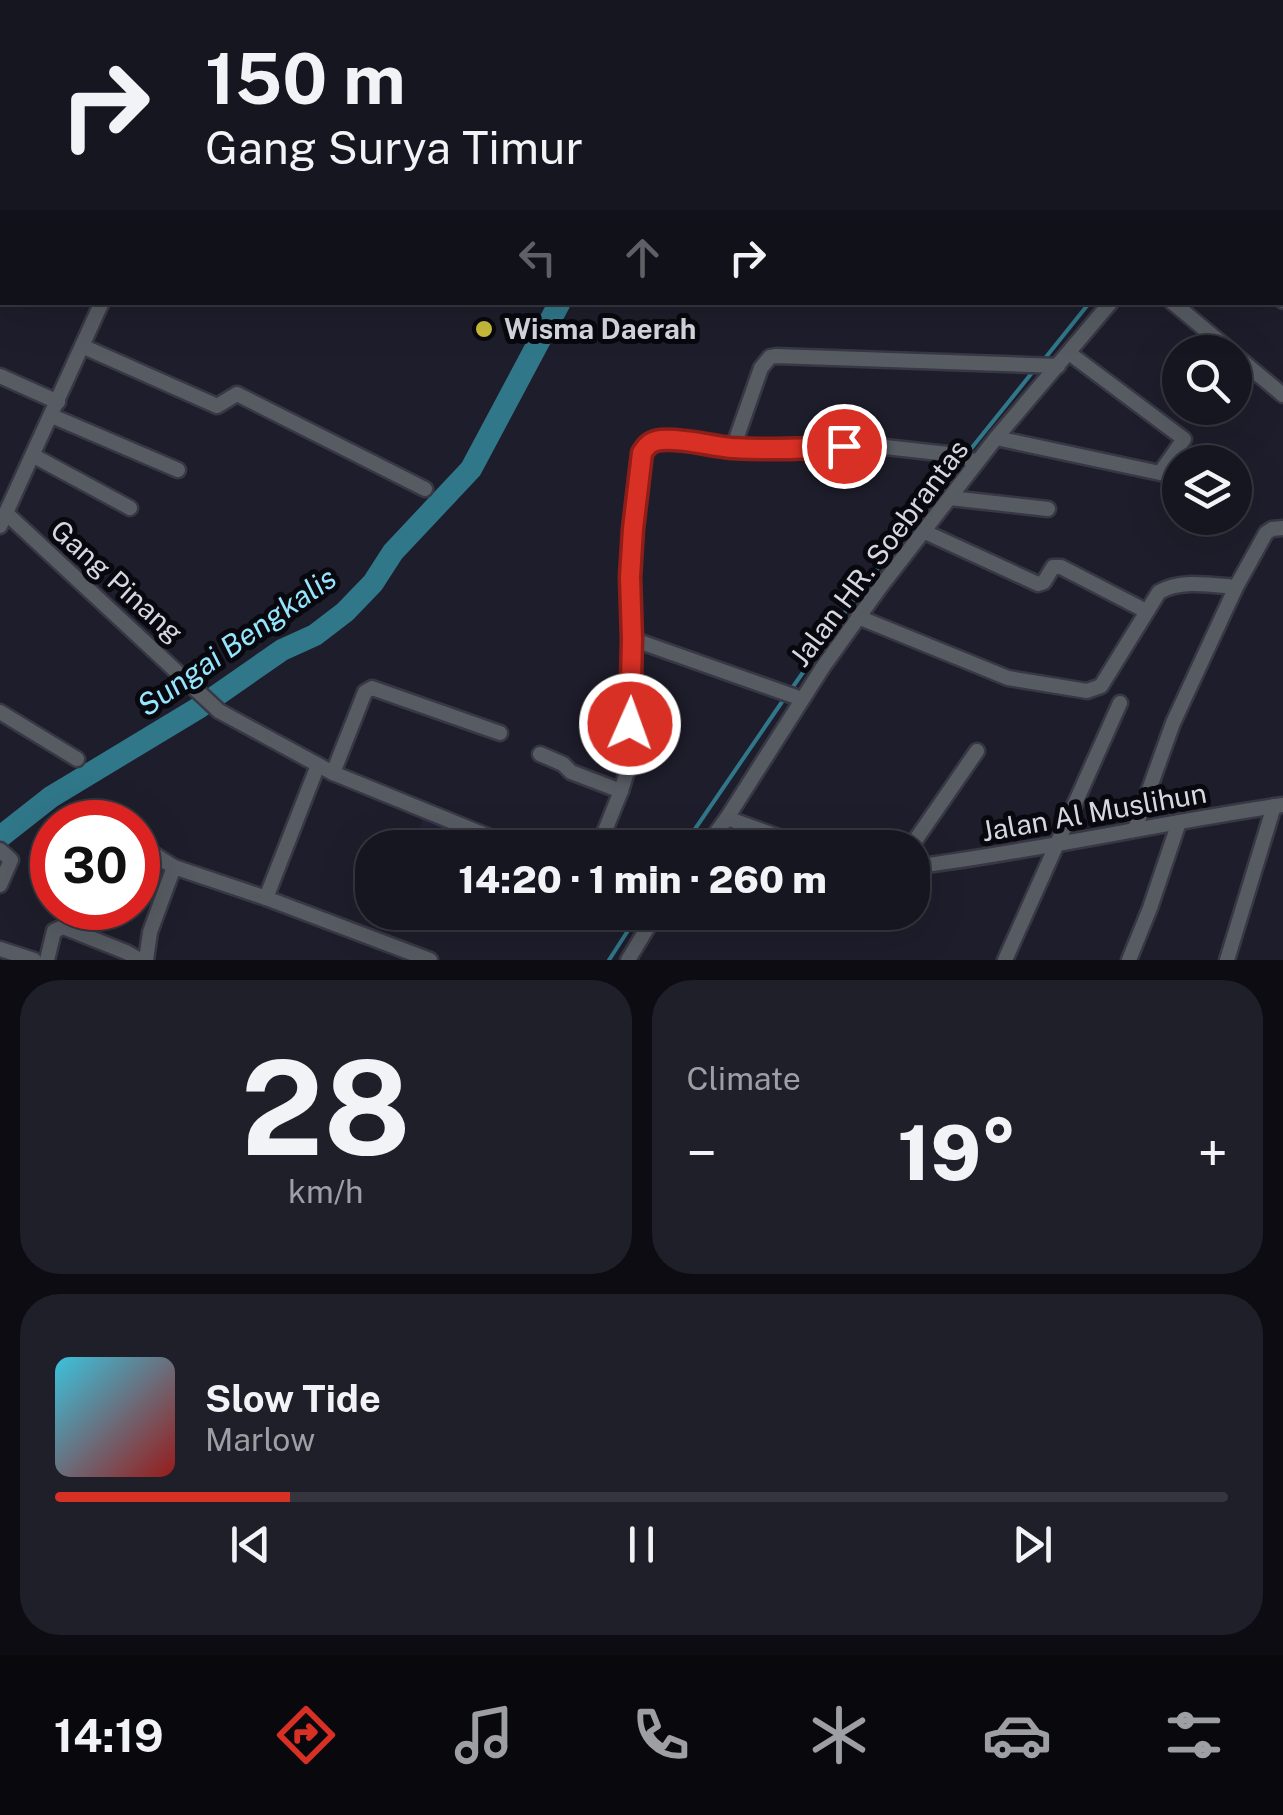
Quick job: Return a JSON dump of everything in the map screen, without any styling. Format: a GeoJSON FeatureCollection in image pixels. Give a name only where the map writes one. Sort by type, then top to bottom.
{"type":"FeatureCollection","features":[{"type":"Feature","properties":{"kind":"street"},"geometry":{"type":"LineString","coordinates":[[4,520],[101,305]]}},
{"type":"Feature","properties":{"kind":"street","name":"Jalan HR. Soebrantas"},"geometry":{"type":"LineString","coordinates":[[718,830],[858,618],[950,498],[968,459],[996,438],[1110,305]]}},
{"type":"Feature","properties":{"kind":"street"},"geometry":{"type":"LineString","coordinates":[[1176,305],[1211,335]]}},
{"type":"Feature","properties":{"kind":"street"},"geometry":{"type":"LineString","coordinates":[[82,346],[217,406],[237,394],[425,489]]}},
{"type":"Feature","properties":{"kind":"street"},"geometry":{"type":"LineString","coordinates":[[996,438],[1160,472],[1184,439],[1070,353]]}},
{"type":"Feature","properties":{"kind":"street"},"geometry":{"type":"LineString","coordinates":[[732,448],[762,368],[770,357],[1058,366]]}},
{"type":"Feature","properties":{"kind":"street"},"geometry":{"type":"LineString","coordinates":[[1252,369],[1283,395]]}},
{"type":"Feature","properties":{"kind":"street"},"geometry":{"type":"LineString","coordinates":[[0,376],[55,409],[178,470]]}},
{"type":"Feature","properties":{"kind":"street"},"geometry":{"type":"LineString","coordinates":[[606,830],[622,791],[628,756],[633,529],[642,453],[652,442],[732,448],[876,446],[968,459]]}},
{"type":"Feature","properties":{"kind":"street"},"geometry":{"type":"LineString","coordinates":[[34,456],[130,508]]}},
{"type":"Feature","properties":{"kind":"street"},"geometry":{"type":"LineString","coordinates":[[950,498],[1048,508]]}},
{"type":"Feature","properties":{"kind":"street","name":"Gang Pinang"},"geometry":{"type":"LineString","coordinates":[[4,520],[194,684],[219,711],[333,773],[473,830]]}},
{"type":"Feature","properties":{"kind":"street"},"geometry":{"type":"LineString","coordinates":[[1134,829],[1173,723],[1236,587],[1266,533],[1283,528]]}},
{"type":"Feature","properties":{"kind":"street"},"geometry":{"type":"LineString","coordinates":[[925,532],[1038,584],[1044,582],[1053,567],[1061,567],[1146,611]]}},
{"type":"Feature","properties":{"kind":"street"},"geometry":{"type":"LineString","coordinates":[[858,618],[1008,678],[1088,692],[1101,686],[1155,596],[1168,586],[1236,587]]}},
{"type":"Feature","properties":{"kind":"street"},"geometry":{"type":"LineString","coordinates":[[632,639],[802,700]]}},
{"type":"Feature","properties":{"kind":"street"},"geometry":{"type":"LineString","coordinates":[[333,773],[365,692],[372,688],[500,733]]}},
{"type":"Feature","properties":{"kind":"street"},"geometry":{"type":"LineString","coordinates":[[1005,960],[1120,703]]}},
{"type":"Feature","properties":{"kind":"street"},"geometry":{"type":"LineString","coordinates":[[0,712],[76,759]]}},
{"type":"Feature","properties":{"kind":"street"},"geometry":{"type":"LineString","coordinates":[[922,830],[977,751]]}},
{"type":"Feature","properties":{"kind":"street"},"geometry":{"type":"LineString","coordinates":[[540,754],[571,772],[622,791]]}},
{"type":"Feature","properties":{"kind":"street"},"geometry":{"type":"LineString","coordinates":[[266,898],[318,765]]}},
{"type":"Feature","properties":{"kind":"street"},"geometry":{"type":"LineString","coordinates":[[1227,960],[1279,806]]}},
{"type":"Feature","properties":{"kind":"street","name":"Jalan Al Muslihun"},"geometry":{"type":"LineString","coordinates":[[930,864],[1279,806]]}},
{"type":"Feature","properties":{"kind":"street"},"geometry":{"type":"LineString","coordinates":[[727,818],[760,830]]}},
{"type":"Feature","properties":{"kind":"street"},"geometry":{"type":"LineString","coordinates":[[1129,960],[1179,822]]}},
{"type":"Feature","properties":{"kind":"street"},"geometry":{"type":"LineString","coordinates":[[0,850],[11,860],[0,885]]}},
{"type":"Feature","properties":{"kind":"street"},"geometry":{"type":"LineString","coordinates":[[160,859],[174,868],[430,960]]}},
{"type":"Feature","properties":{"kind":"street"},"geometry":{"type":"LineString","coordinates":[[47,960],[54,931],[63,926],[143,960],[174,868]]}},
{"type":"Feature","properties":{"kind":"street"},"geometry":{"type":"LineString","coordinates":[[628,960],[646,930]]}},
{"type":"Feature","properties":{"kind":"street"},"geometry":{"type":"LineString","coordinates":[[0,949],[34,960]]}},
{"type":"Feature","properties":{"kind":"shaded area"},"geometry":{"type":"Polygon","coordinates":[[[423,818],[451,830],[418,830],[423,818]]]}},
{"type":"Feature","properties":{"kind":"waterway","name":"Sungai Bengkalis"},"geometry":{"type":"LineString","coordinates":[[0,837],[51,797],[200,707],[282,650],[315,635],[345,612],[373,583],[393,552],[471,469],[558,305]]}},
{"type":"Feature","properties":{"kind":"waterway"},"geometry":{"type":"LineString","coordinates":[[1042,362],[1088,305]]}},
{"type":"Feature","properties":{"kind":"waterway"},"geometry":{"type":"LineString","coordinates":[[966,455],[1035,369]]}},
{"type":"Feature","properties":{"kind":"waterway"},"geometry":{"type":"LineString","coordinates":[[790,691],[857,595],[960,462]]}},
{"type":"Feature","properties":{"kind":"waterway"},"geometry":{"type":"LineString","coordinates":[[694,830],[784,699]]}},
{"type":"Feature","properties":{"kind":"waterway"},"geometry":{"type":"LineString","coordinates":[[609,960],[628,930]]}},
{"type":"Feature","properties":{"kind":"place","name":"Wisma Daerah"},"geometry":{"type":"Point","coordinates":[484,329]}},
{"type":"Feature","properties":{"kind":"route"},"geometry":{"type":"LineString","coordinates":[[630,724],[630,577],[642,453],[646,446],[667,440],[732,448],[844,446]]}}]}
